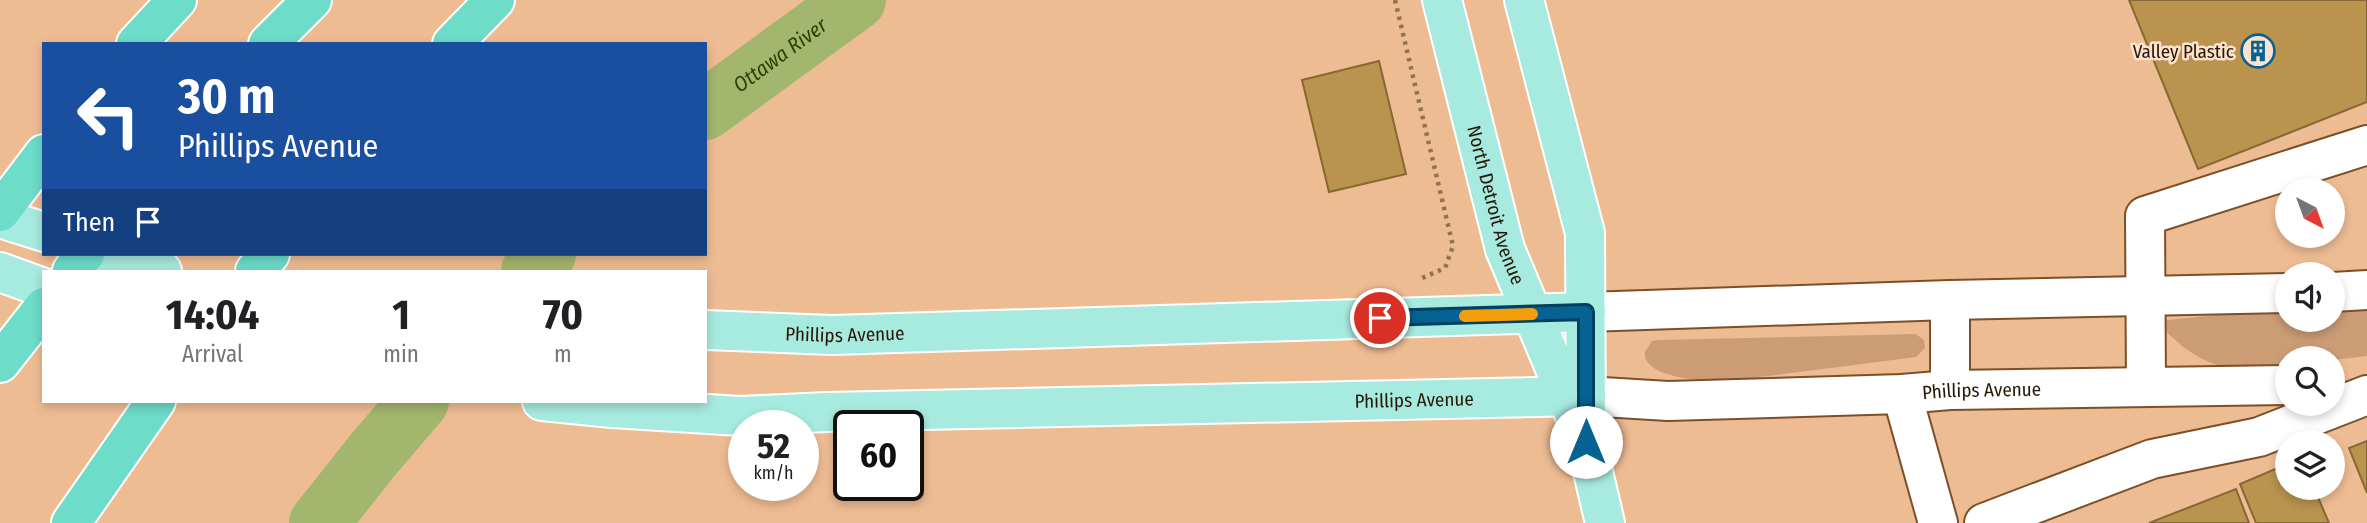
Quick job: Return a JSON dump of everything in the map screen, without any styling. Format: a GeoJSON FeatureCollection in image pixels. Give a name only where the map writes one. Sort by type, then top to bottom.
{"type":"FeatureCollection","features":[{"type":"Feature","properties":{"kind":"highway"},"geometry":{"type":"LineString","coordinates":[[138,42],[177,0]]}},
{"type":"Feature","properties":{"kind":"highway"},"geometry":{"type":"LineString","coordinates":[[270,42],[312,0]]}},
{"type":"Feature","properties":{"kind":"highway"},"geometry":{"type":"LineString","coordinates":[[454,42],[495,0]]}},
{"type":"Feature","properties":{"kind":"highway"},"geometry":{"type":"LineString","coordinates":[[0,212],[42,157]]}},
{"type":"Feature","properties":{"kind":"highway"},"geometry":{"type":"LineString","coordinates":[[73,270],[83,256]]}},
{"type":"Feature","properties":{"kind":"highway"},"geometry":{"type":"LineString","coordinates":[[256,270],[268,256]]}},
{"type":"Feature","properties":{"kind":"highway"},"geometry":{"type":"LineString","coordinates":[[0,363],[42,310]]}},
{"type":"Feature","properties":{"kind":"highway"},"geometry":{"type":"LineString","coordinates":[[71,523],[155,403]]}},
{"type":"Feature","properties":{"kind":"main road","name":"North Detroit Avenue"},"geometry":{"type":"LineString","coordinates":[[1442,0],[1505,249],[1532,314],[1576,396],[1605,523]]}},
{"type":"Feature","properties":{"kind":"main road","name":"North Detroit Avenue"},"geometry":{"type":"LineString","coordinates":[[1524,0],[1585,233],[1586,312],[1576,396]]}},
{"type":"Feature","properties":{"kind":"main road"},"geometry":{"type":"LineString","coordinates":[[0,218],[42,231]]}},
{"type":"Feature","properties":{"kind":"main road"},"geometry":{"type":"LineString","coordinates":[[115,256],[159,270]]}},
{"type":"Feature","properties":{"kind":"main road"},"geometry":{"type":"LineString","coordinates":[[0,272],[42,287]]}},
{"type":"Feature","properties":{"kind":"main road","name":"Phillips Avenue"},"geometry":{"type":"LineString","coordinates":[[707,330],[832,335],[1586,312]]}},
{"type":"Feature","properties":{"kind":"main road","name":"Phillips Avenue"},"geometry":{"type":"LineString","coordinates":[[562,403],[740,416],[855,411],[1576,396]]}},
{"type":"Feature","properties":{"kind":"street"},"geometry":{"type":"LineString","coordinates":[[2146,386],[2145,216],[2367,145]]}},
{"type":"Feature","properties":{"kind":"street"},"geometry":{"type":"LineString","coordinates":[[2345,291],[2367,290]]}},
{"type":"Feature","properties":{"kind":"street","name":"Phillips Avenue"},"geometry":{"type":"LineString","coordinates":[[1586,312],[2275,293]]}},
{"type":"Feature","properties":{"kind":"street"},"geometry":{"type":"LineString","coordinates":[[1950,300],[1950,390]]}},
{"type":"Feature","properties":{"kind":"street"},"geometry":{"type":"LineString","coordinates":[[2345,382],[2367,381]]}},
{"type":"Feature","properties":{"kind":"street","name":"Phillips Avenue"},"geometry":{"type":"LineString","coordinates":[[1576,396],[1668,401],[1902,394],[1950,390],[2275,385]]}},
{"type":"Feature","properties":{"kind":"street"},"geometry":{"type":"LineString","coordinates":[[1902,394],[1938,523]]}},
{"type":"Feature","properties":{"kind":"street"},"geometry":{"type":"LineString","coordinates":[[1983,523],[2152,459],[2259,437],[2367,395]]}},
{"type":"Feature","properties":{"kind":"path"},"geometry":{"type":"LineString","coordinates":[[1395,0],[1453,246],[1445,268],[1423,279],[1410,279]]}},
{"type":"Feature","properties":{"kind":"shaded area"},"geometry":{"type":"Polygon","coordinates":[[[2367,304],[2367,356],[2345,359],[2345,346],[2275,346],[2275,367],[2231,368],[2199,357],[2180,344],[2157,321],[2275,309],[2275,332],[2345,332],[2345,305],[2367,304]]]}},
{"type":"Feature","properties":{"kind":"shaded area"},"geometry":{"type":"Polygon","coordinates":[[[1916,334],[1924,340],[1925,348],[1916,357],[1729,381],[1670,375],[1651,366],[1645,358],[1645,352],[1652,341],[1658,340],[1916,334]]]}},
{"type":"Feature","properties":{"kind":"building","name":"Valley Plastic"},"geometry":{"type":"Polygon","coordinates":[[[2129,0],[2367,0],[2367,102],[2198,169],[2129,0]]]}},
{"type":"Feature","properties":{"kind":"building"},"geometry":{"type":"Polygon","coordinates":[[[1379,61],[1406,174],[1329,192],[1302,80],[1379,61]]]}},
{"type":"Feature","properties":{"kind":"building"},"geometry":{"type":"Polygon","coordinates":[[[2367,441],[2367,493],[2349,448],[2367,441]]]}},
{"type":"Feature","properties":{"kind":"building"},"geometry":{"type":"Polygon","coordinates":[[[2275,469],[2275,500],[2319,500],[2329,523],[2256,523],[2240,484],[2275,469]]]}},
{"type":"Feature","properties":{"kind":"building"},"geometry":{"type":"Polygon","coordinates":[[[2236,489],[2249,523],[2149,523],[2236,489]]]}},
{"type":"Feature","properties":{"kind":"waterway","name":"Ottawa River"},"geometry":{"type":"LineString","coordinates":[[707,109],[856,0]]}},
{"type":"Feature","properties":{"kind":"waterway","name":"Ottawa River"},"geometry":{"type":"LineString","coordinates":[[532,270],[544,256]]}},
{"type":"Feature","properties":{"kind":"waterway","name":"Ottawa River"},"geometry":{"type":"LineString","coordinates":[[319,523],[417,403]]}},
{"type":"Feature","properties":{"kind":"slow traffic"},"geometry":{"type":"LineString","coordinates":[[1465,316],[1532,314]]}},
{"type":"Feature","properties":{"kind":"place","name":"Valley Plastic"},"geometry":{"type":"Point","coordinates":[2258,51]}},
{"type":"Feature","properties":{"kind":"route"},"geometry":{"type":"LineString","coordinates":[[1380,318],[1586,312],[1586,442]]}}]}
